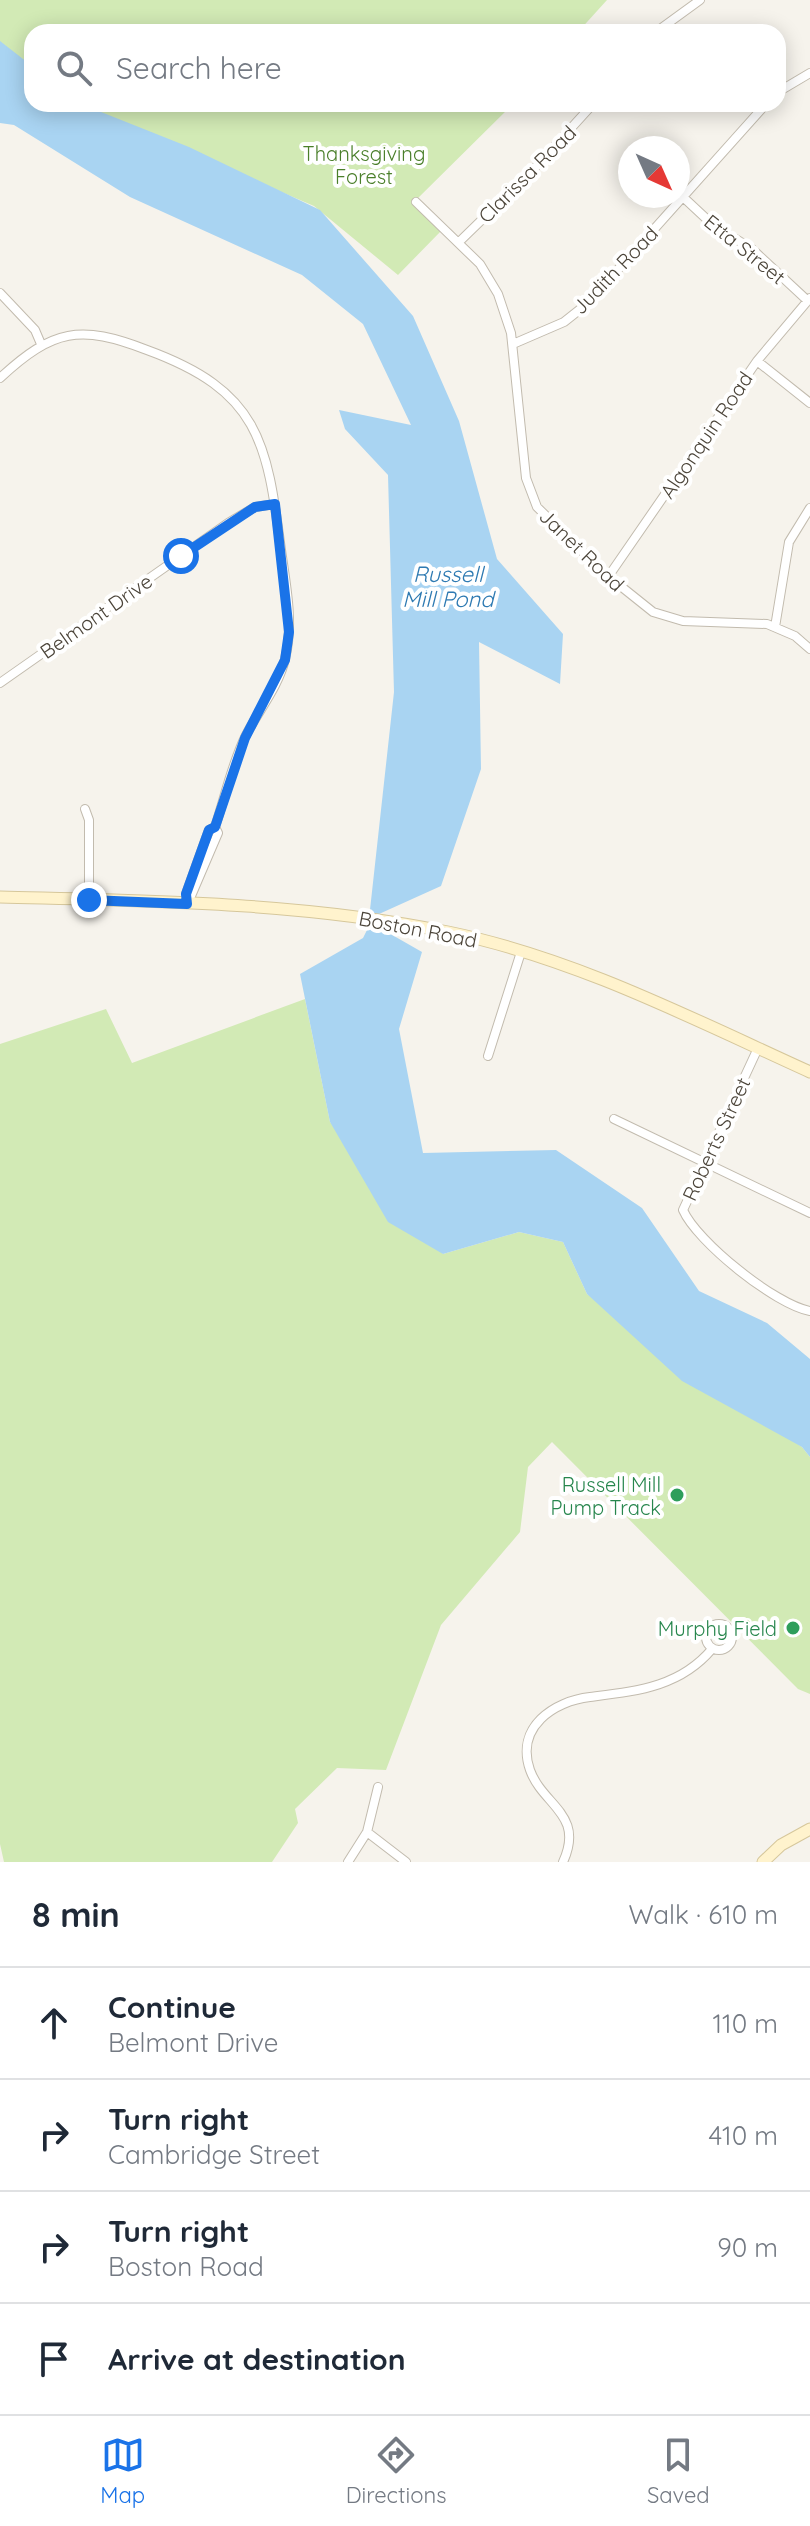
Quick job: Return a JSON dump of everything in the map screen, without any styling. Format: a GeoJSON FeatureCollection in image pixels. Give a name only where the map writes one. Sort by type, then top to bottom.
{"type":"FeatureCollection","features":[{"type":"Feature","properties":{"kind":"main road","name":"Boston Road"},"geometry":{"type":"LineString","coordinates":[[0,897],[306,911],[449,932],[521,952],[633,992],[810,1072]]}},
{"type":"Feature","properties":{"kind":"main road"},"geometry":{"type":"LineString","coordinates":[[763,1862],[781,1845],[810,1829]]}},
{"type":"Feature","properties":{"kind":"street"},"geometry":{"type":"LineString","coordinates":[[667,24],[700,0]]}},
{"type":"Feature","properties":{"kind":"street"},"geometry":{"type":"LineString","coordinates":[[786,87],[810,73]]}},
{"type":"Feature","properties":{"kind":"street","name":"Clarissa Road"},"geometry":{"type":"LineString","coordinates":[[459,242],[533,170],[586,112]]}},
{"type":"Feature","properties":{"kind":"street","name":"Judith Road"},"geometry":{"type":"LineString","coordinates":[[690,189],[759,112]]}},
{"type":"Feature","properties":{"kind":"street","name":"Janet Road"},"geometry":{"type":"LineString","coordinates":[[416,202],[480,264],[498,294],[513,344],[526,478],[537,507],[608,577],[653,612],[683,621],[767,624],[795,636],[810,649]]}},
{"type":"Feature","properties":{"kind":"street","name":"Etta Street"},"geometry":{"type":"LineString","coordinates":[[690,204],[713,225],[752,249],[809,300]]}},
{"type":"Feature","properties":{"kind":"street","name":"Judith Road"},"geometry":{"type":"LineString","coordinates":[[513,344],[564,322],[588,303],[673,208]]}},
{"type":"Feature","properties":{"kind":"street"},"geometry":{"type":"LineString","coordinates":[[0,293],[35,330],[41,344]]}},
{"type":"Feature","properties":{"kind":"street","name":"Algonquin Road"},"geometry":{"type":"LineString","coordinates":[[608,577],[757,361],[809,300]]}},
{"type":"Feature","properties":{"kind":"street"},"geometry":{"type":"LineString","coordinates":[[0,378],[41,344],[68,333],[93,333],[164,356],[209,378],[236,401],[263,446],[275,504],[289,632],[285,660],[245,738],[215,827],[209,830],[193,873],[187,904]]}},
{"type":"Feature","properties":{"kind":"street"},"geometry":{"type":"LineString","coordinates":[[757,361],[810,403]]}},
{"type":"Feature","properties":{"kind":"street","name":"Belmont Drive"},"geometry":{"type":"LineString","coordinates":[[0,683],[228,523],[255,507],[275,504]]}},
{"type":"Feature","properties":{"kind":"street"},"geometry":{"type":"LineString","coordinates":[[775,627],[789,542],[810,508]]}},
{"type":"Feature","properties":{"kind":"street"},"geometry":{"type":"LineString","coordinates":[[85,809],[89,820],[89,900]]}},
{"type":"Feature","properties":{"kind":"street"},"geometry":{"type":"LineString","coordinates":[[488,1056],[521,952]]}},
{"type":"Feature","properties":{"kind":"street","name":"Roberts Street"},"geometry":{"type":"LineString","coordinates":[[758,1048],[685,1201],[686,1217],[755,1282],[810,1311]]}},
{"type":"Feature","properties":{"kind":"street"},"geometry":{"type":"LineString","coordinates":[[614,1119],[810,1213]]}},
{"type":"Feature","properties":{"kind":"street"},"geometry":{"type":"LineString","coordinates":[[563,1862],[569,1842],[566,1820],[529,1766],[530,1744],[537,1723],[562,1702],[669,1682],[691,1670],[712,1649]]}},
{"type":"Feature","properties":{"kind":"street"},"geometry":{"type":"LineString","coordinates":[[348,1862],[367,1832],[378,1787]]}},
{"type":"Feature","properties":{"kind":"street"},"geometry":{"type":"LineString","coordinates":[[367,1832],[406,1862]]}},
{"type":"Feature","properties":{"kind":"green space"},"geometry":{"type":"Polygon","coordinates":[[[0,0],[607,0],[585,24],[24,24],[24,66],[0,47],[0,0]]]}},
{"type":"Feature","properties":{"kind":"green space","name":"Thanksgiving Forest"},"geometry":{"type":"Polygon","coordinates":[[[96,112],[505,112],[414,202],[441,231],[398,275],[314,206],[96,112]]]}},
{"type":"Feature","properties":{"kind":"green space"},"geometry":{"type":"Polygon","coordinates":[[[305,999],[330,1122],[443,1254],[519,1232],[563,1242],[587,1294],[802,1447],[810,1457],[810,1694],[798,1689],[552,1442],[528,1467],[520,1532],[441,1625],[386,1770],[337,1768],[295,1809],[298,1823],[272,1862],[4,1862],[0,1844],[0,1044],[106,1009],[132,1063],[305,999]]]}},
{"type":"Feature","properties":{"kind":"water","name":"Russell Mill Pond"},"geometry":{"type":"Polygon","coordinates":[[[0,41],[24,60],[24,112],[101,112],[189,147],[320,210],[413,316],[459,421],[497,559],[563,634],[560,684],[479,642],[481,769],[441,886],[379,914],[380,928],[422,952],[399,1029],[423,1153],[556,1150],[642,1208],[699,1291],[767,1323],[810,1359],[810,1457],[802,1447],[682,1381],[587,1294],[563,1242],[519,1232],[443,1254],[388,1222],[330,1122],[300,974],[363,938],[368,928],[394,692],[388,475],[345,429],[339,410],[411,425],[363,324],[302,275],[130,197],[14,125],[0,123],[0,41]]]}},
{"type":"Feature","properties":{"kind":"place","name":"Russell Mill Pump Track"},"geometry":{"type":"Point","coordinates":[677,1495]}},
{"type":"Feature","properties":{"kind":"place","name":"Murphy Field"},"geometry":{"type":"Point","coordinates":[793,1628]}},
{"type":"Feature","properties":{"kind":"route"},"geometry":{"type":"LineString","coordinates":[[89,900],[187,904],[186,894],[193,873],[209,830],[215,827],[245,738],[285,660],[289,632],[275,504],[255,507],[181,556]]}}]}
